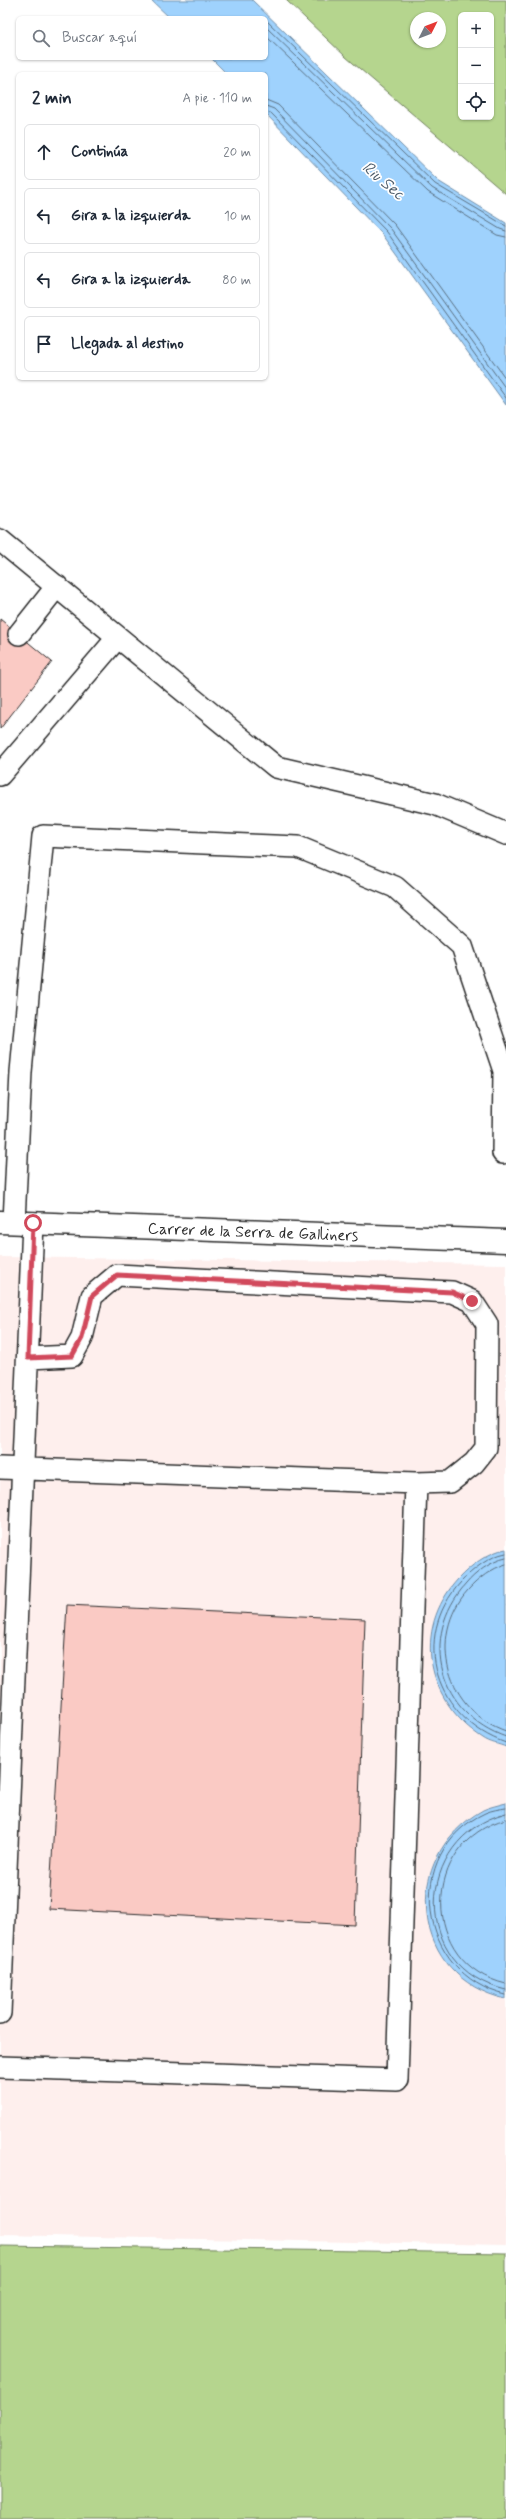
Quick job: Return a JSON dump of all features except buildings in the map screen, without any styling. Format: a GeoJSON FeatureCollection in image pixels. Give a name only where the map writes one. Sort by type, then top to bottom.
{"type":"FeatureCollection","features":[{"type":"Feature","properties":{"kind":"street","name":"Carrer de la Serra de Galliners"},"geometry":{"type":"LineString","coordinates":[[16,1222],[506,1241]]}},
{"type":"Feature","properties":{"kind":"lane"},"geometry":{"type":"LineString","coordinates":[[0,540],[276,767],[435,804],[506,834]]}},
{"type":"Feature","properties":{"kind":"lane"},"geometry":{"type":"LineString","coordinates":[[19,634],[57,586]]}},
{"type":"Feature","properties":{"kind":"lane"},"geometry":{"type":"LineString","coordinates":[[0,776],[118,637]]}},
{"type":"Feature","properties":{"kind":"lane"},"geometry":{"type":"LineString","coordinates":[[0,2013],[28,1358],[16,1222],[21,1072],[43,836],[298,847],[395,887],[462,946],[504,1071],[503,1153]]}},
{"type":"Feature","properties":{"kind":"lane"},"geometry":{"type":"LineString","coordinates":[[0,1468],[416,1483],[450,1482],[474,1463],[486,1448],[487,1324],[472,1301],[452,1292],[117,1275],[92,1296],[82,1338],[72,1356],[28,1358]]}},
{"type":"Feature","properties":{"kind":"lane"},"geometry":{"type":"LineString","coordinates":[[0,2066],[397,2080],[416,1483]]}},
{"type":"Feature","properties":{"kind":"shaded area"},"geometry":{"type":"Polygon","coordinates":[[[0,1257],[506,1264],[506,2245],[0,2235],[0,1257]]]}},
{"type":"Feature","properties":{"kind":"green space"},"geometry":{"type":"Polygon","coordinates":[[[286,0],[506,0],[506,194],[346,57],[286,0]]]}},
{"type":"Feature","properties":{"kind":"green space"},"geometry":{"type":"Polygon","coordinates":[[[0,2246],[506,2253],[506,2519],[0,2519],[0,2246]]]}},
{"type":"Feature","properties":{"kind":"water","name":"Riu Sec"},"geometry":{"type":"Polygon","coordinates":[[[151,0],[252,0],[438,181],[506,223],[506,405],[383,235],[268,116],[268,72],[225,72],[213,60],[268,60],[268,16],[168,16],[151,0]]]}},
{"type":"Feature","properties":{"kind":"water"},"geometry":{"type":"Polygon","coordinates":[[[506,1549],[506,1747],[483,1738],[464,1723],[449,1705],[438,1686],[432,1664],[430,1643],[434,1621],[443,1599],[458,1579],[468,1569],[486,1556],[506,1549]]]}},
{"type":"Feature","properties":{"kind":"water"},"geometry":{"type":"Polygon","coordinates":[[[506,1803],[506,1999],[474,1987],[450,1967],[435,1942],[427,1914],[428,1885],[437,1856],[456,1831],[483,1810],[506,1803]]]}},
{"type":"Feature","properties":{"kind":"route"},"geometry":{"type":"LineString","coordinates":[[33,1223],[28,1358],[72,1356],[82,1338],[92,1296],[117,1275],[452,1292],[472,1301]]}}]}
